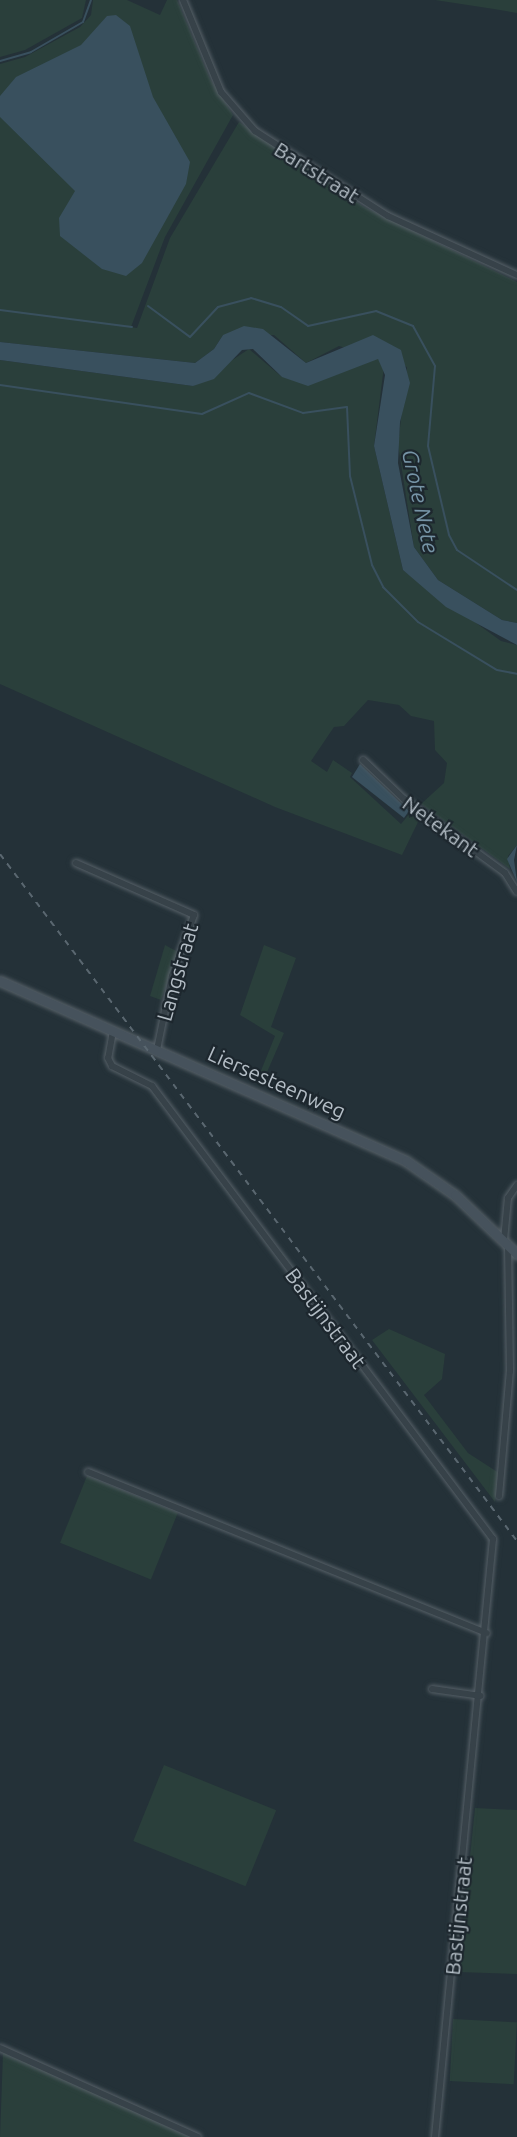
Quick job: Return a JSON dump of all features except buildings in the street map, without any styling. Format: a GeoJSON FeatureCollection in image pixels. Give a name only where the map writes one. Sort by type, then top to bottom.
{"type":"FeatureCollection","features":[{"type":"Feature","properties":{"kind":"street","name":"Bartstraat"},"geometry":{"type":"LineString","coordinates":[[183,0],[221,92],[255,131],[388,216],[517,275]]}},
{"type":"Feature","properties":{"kind":"street","name":"Netekant"},"geometry":{"type":"LineString","coordinates":[[363,760],[404,800],[505,873],[517,892]]}},
{"type":"Feature","properties":{"kind":"street","name":"Langstraat"},"geometry":{"type":"LineString","coordinates":[[76,863],[194,915],[172,976],[157,1050]]}},
{"type":"Feature","properties":{"kind":"street","name":"Liersesteenweg"},"geometry":{"type":"LineString","coordinates":[[0,981],[406,1161],[455,1195],[517,1254]]}},
{"type":"Feature","properties":{"kind":"street","name":"Bastijnstraat"},"geometry":{"type":"LineString","coordinates":[[113,1031],[108,1058],[112,1066],[152,1086],[493,1539],[481,1696],[435,2137]]}},
{"type":"Feature","properties":{"kind":"street"},"geometry":{"type":"LineString","coordinates":[[499,1496],[510,1371],[507,1198],[517,1185]]}},
{"type":"Feature","properties":{"kind":"street"},"geometry":{"type":"LineString","coordinates":[[88,1472],[487,1633]]}},
{"type":"Feature","properties":{"kind":"street"},"geometry":{"type":"LineString","coordinates":[[432,1689],[481,1696]]}},
{"type":"Feature","properties":{"kind":"street"},"geometry":{"type":"LineString","coordinates":[[0,2048],[198,2137]]}},
{"type":"Feature","properties":{"kind":"green space"},"geometry":{"type":"Polygon","coordinates":[[[0,0],[86,0],[82,18],[25,50],[0,57],[0,0]]]}},
{"type":"Feature","properties":{"kind":"green space"},"geometry":{"type":"Polygon","coordinates":[[[93,0],[127,0],[160,15],[167,0],[177,0],[210,79],[233,115],[165,237],[131,327],[137,328],[170,238],[239,122],[364,207],[517,282],[517,623],[502,620],[438,580],[414,547],[398,445],[407,367],[339,346],[306,363],[274,335],[223,335],[214,349],[195,363],[0,342],[0,64],[25,57],[80,27],[91,15],[93,0]]]}},
{"type":"Feature","properties":{"kind":"green space"},"geometry":{"type":"Polygon","coordinates":[[[435,0],[517,0],[517,13],[494,9],[435,0]]]}},
{"type":"Feature","properties":{"kind":"green space"},"geometry":{"type":"Polygon","coordinates":[[[249,349],[282,377],[367,359],[378,359],[384,366],[374,446],[403,570],[501,641],[517,645],[517,845],[508,856],[510,869],[421,804],[444,783],[447,763],[435,750],[434,721],[411,716],[399,705],[368,700],[344,726],[334,727],[311,761],[327,772],[333,760],[352,773],[350,777],[401,824],[410,813],[419,820],[402,855],[275,807],[0,684],[0,360],[193,386],[249,349]]]}},
{"type":"Feature","properties":{"kind":"green space"},"geometry":{"type":"Polygon","coordinates":[[[165,945],[178,952],[161,1000],[150,996],[165,945]]]}},
{"type":"Feature","properties":{"kind":"green space"},"geometry":{"type":"Polygon","coordinates":[[[264,945],[296,958],[271,1027],[284,1033],[261,1086],[256,1083],[275,1036],[240,1015],[264,945]]]}},
{"type":"Feature","properties":{"kind":"green space"},"geometry":{"type":"Polygon","coordinates":[[[389,1329],[445,1354],[442,1379],[424,1395],[468,1453],[499,1473],[495,1502],[372,1340],[389,1329]]]}},
{"type":"Feature","properties":{"kind":"green space"},"geometry":{"type":"Polygon","coordinates":[[[87,1476],[178,1513],[151,1579],[60,1543],[87,1476]]]}},
{"type":"Feature","properties":{"kind":"green space"},"geometry":{"type":"Polygon","coordinates":[[[164,1765],[276,1810],[245,1886],[133,1841],[164,1765]]]}},
{"type":"Feature","properties":{"kind":"green space"},"geometry":{"type":"Polygon","coordinates":[[[475,1808],[517,1810],[517,1974],[458,1972],[475,1808]]]}},
{"type":"Feature","properties":{"kind":"green space"},"geometry":{"type":"Polygon","coordinates":[[[453,2019],[517,2022],[514,2084],[450,2081],[453,2019]]]}},
{"type":"Feature","properties":{"kind":"green space"},"geometry":{"type":"Polygon","coordinates":[[[3,2053],[91,2091],[189,2137],[0,2137],[3,2053]]]}},
{"type":"Feature","properties":{"kind":"water"},"geometry":{"type":"Polygon","coordinates":[[[116,15],[130,26],[153,97],[190,162],[186,184],[142,263],[126,276],[102,269],[60,236],[59,218],[75,191],[0,117],[0,96],[16,77],[81,45],[107,16],[116,15]]]}},
{"type":"Feature","properties":{"kind":"water"},"geometry":{"type":"Polygon","coordinates":[[[244,326],[263,329],[306,363],[373,335],[401,350],[410,383],[400,422],[398,463],[414,547],[438,580],[502,620],[517,623],[517,645],[446,607],[403,570],[374,446],[385,375],[378,359],[308,386],[282,377],[253,349],[242,350],[214,379],[193,386],[0,360],[0,342],[195,363],[214,349],[223,335],[244,326]]]}},
{"type":"Feature","properties":{"kind":"water"},"geometry":{"type":"Polygon","coordinates":[[[360,764],[409,811],[404,818],[352,777],[360,764]]]}},
{"type":"Feature","properties":{"kind":"water"},"geometry":{"type":"Polygon","coordinates":[[[517,845],[514,860],[517,882],[507,859],[517,845]]]}},
{"type":"Feature","properties":{"kind":"waterway"},"geometry":{"type":"LineString","coordinates":[[0,61],[31,52],[83,22],[91,0]]}},
{"type":"Feature","properties":{"kind":"waterway","name":"Grote Nete"},"geometry":{"type":"LineString","coordinates":[[148,306],[190,337],[218,307],[251,298],[281,307],[308,326],[376,311],[413,326],[435,366],[428,446],[449,535],[457,550],[517,590]]}},
{"type":"Feature","properties":{"kind":"waterway"},"geometry":{"type":"LineString","coordinates":[[0,310],[132,327]]}},
{"type":"Feature","properties":{"kind":"waterway"},"geometry":{"type":"LineString","coordinates":[[0,385],[202,414],[249,393],[303,413],[347,407],[350,476],[372,565],[383,587],[418,622],[497,670],[517,674]]}},
{"type":"Feature","properties":{"kind":"railway"},"geometry":{"type":"LineString","coordinates":[[0,854],[517,1541]]}}]}
